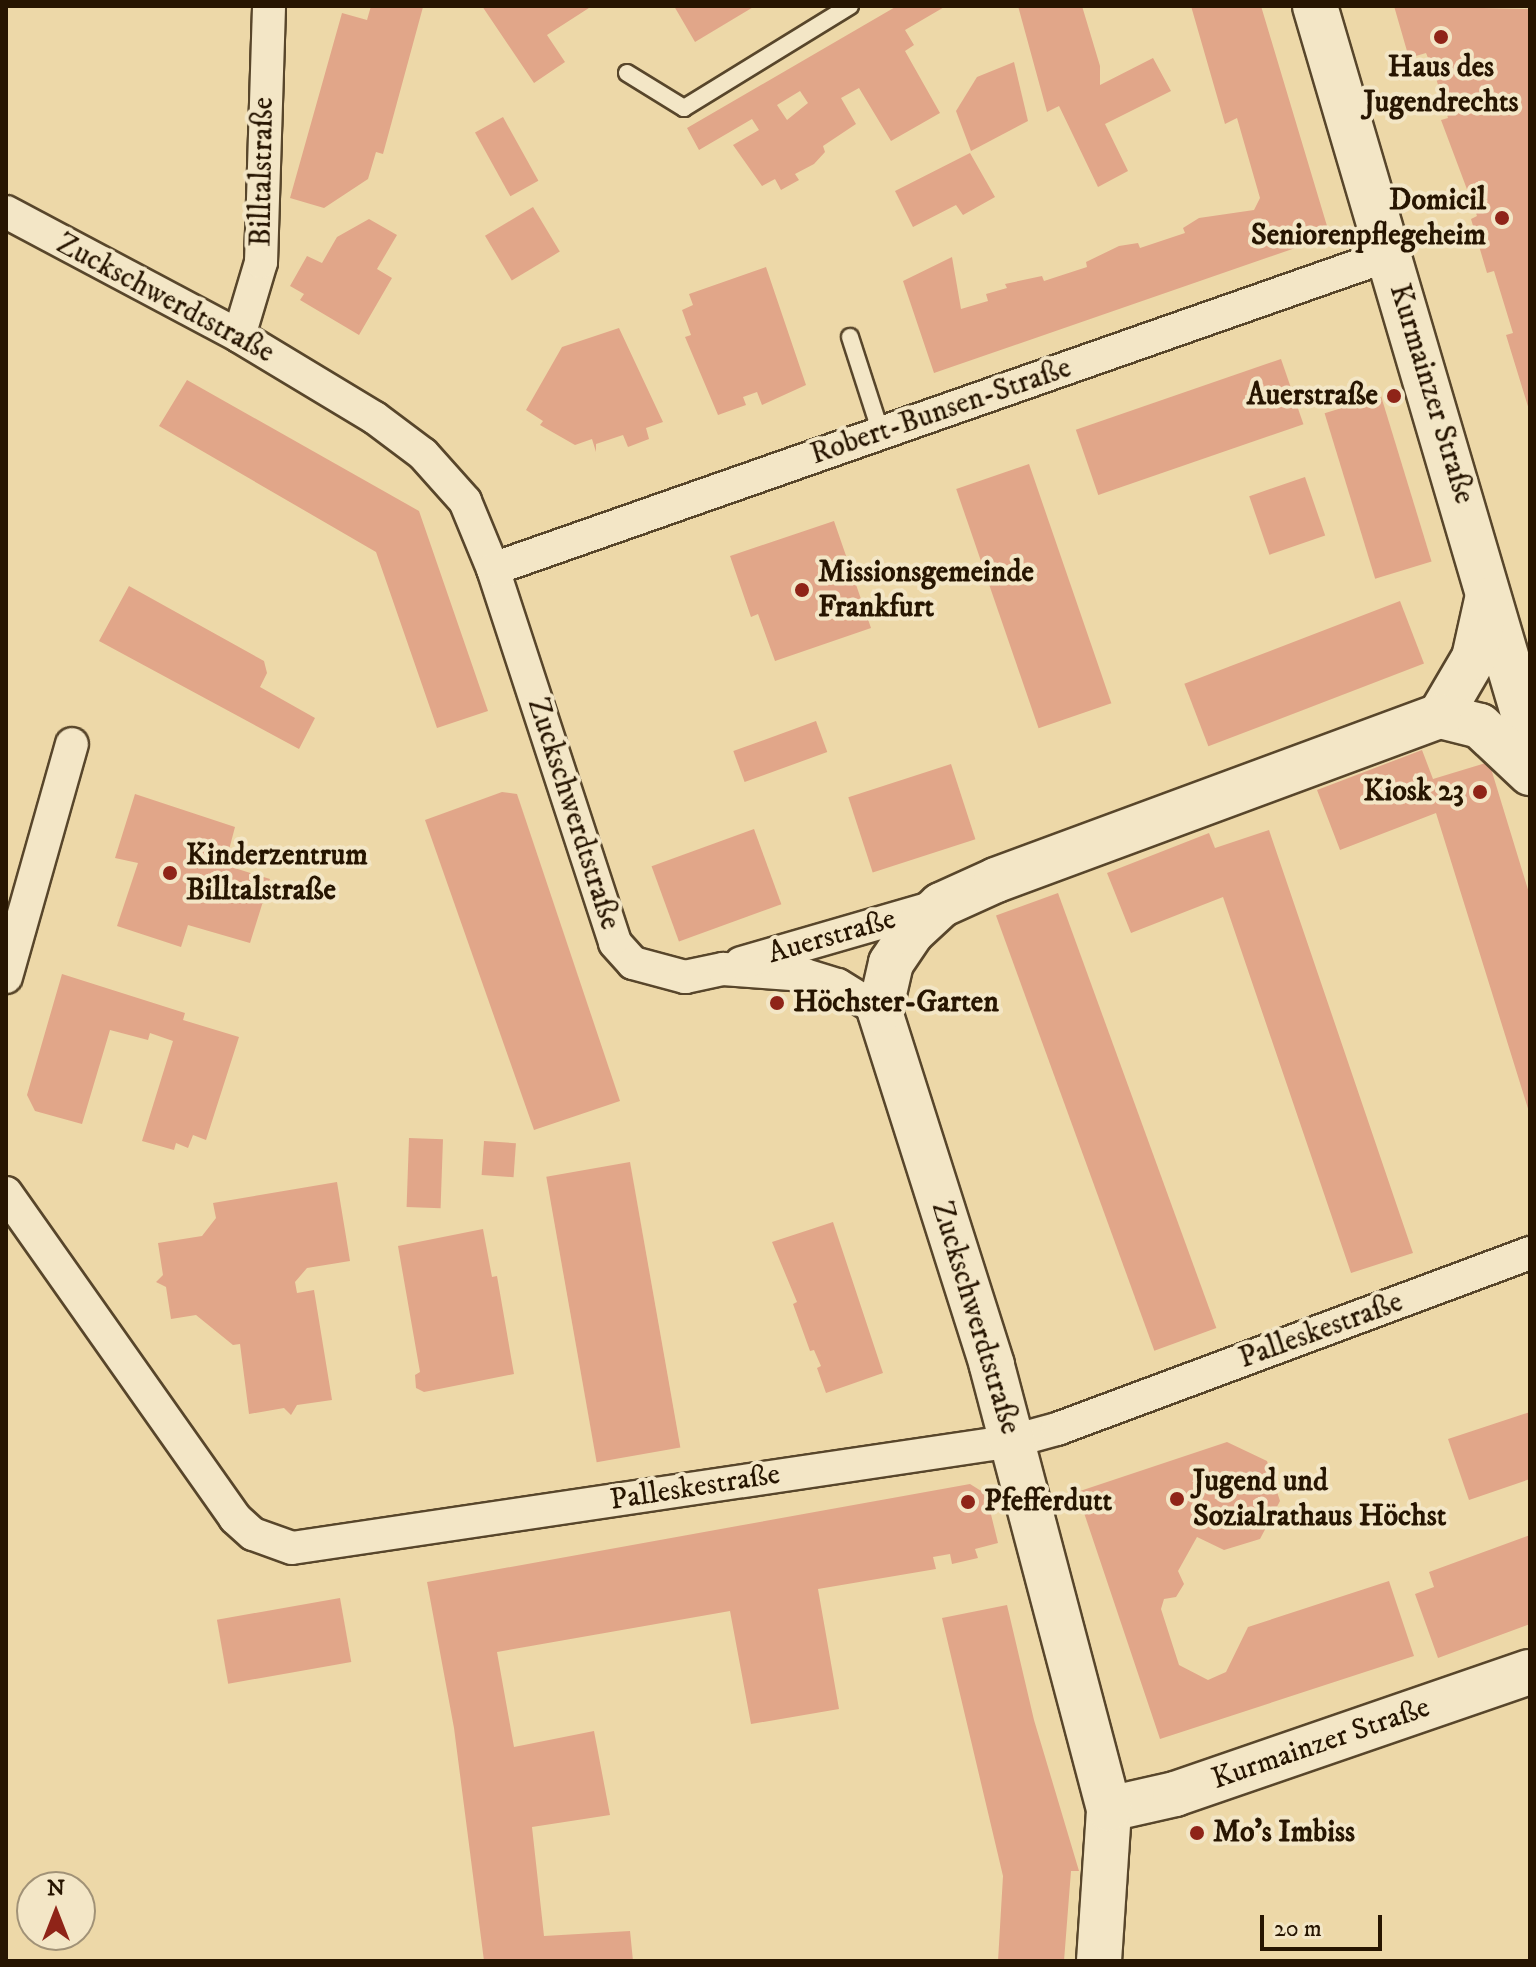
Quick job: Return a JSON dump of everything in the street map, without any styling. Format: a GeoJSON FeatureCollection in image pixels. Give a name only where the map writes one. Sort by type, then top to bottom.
{"type":"FeatureCollection","features":[{"type":"Feature","properties":{"kind":"main road","name":"Kurmainzer Straße"},"geometry":{"type":"LineString","coordinates":[[1315,6],[1530,737]]}},
{"type":"Feature","properties":{"kind":"main road"},"geometry":{"type":"LineString","coordinates":[[1489,590],[1474,658],[1440,716],[1480,726],[1530,773]]}},
{"type":"Feature","properties":{"kind":"main road","name":"Auerstraße"},"geometry":{"type":"LineString","coordinates":[[880,1011],[891,963],[911,933],[941,905],[1440,716]]}},
{"type":"Feature","properties":{"kind":"main road","name":"Zuckschwerdtstraße"},"geometry":{"type":"LineString","coordinates":[[880,1011],[1013,1441],[1109,1809],[1099,1961]]}},
{"type":"Feature","properties":{"kind":"main road","name":"Kurmainzer Straße"},"geometry":{"type":"LineString","coordinates":[[1109,1809],[1175,1794],[1530,1672]]}},
{"type":"Feature","properties":{"kind":"street","name":"Billtalstraße"},"geometry":{"type":"LineString","coordinates":[[239,336],[261,262],[269,6]]}},
{"type":"Feature","properties":{"kind":"street","name":"Zuckschwerdtstraße"},"geometry":{"type":"LineString","coordinates":[[7,216],[239,336],[375,418],[423,454],[465,501],[493,569],[615,943],[633,963],[658,973],[685,977],[723,969],[805,975],[838,985],[880,1011]]}},
{"type":"Feature","properties":{"kind":"street","name":"Robert-Bunsen-Straße"},"geometry":{"type":"LineString","coordinates":[[493,569],[1389,255]]}},
{"type":"Feature","properties":{"kind":"street"},"geometry":{"type":"LineString","coordinates":[[6,977],[72,744]]}},
{"type":"Feature","properties":{"kind":"street","name":"Auerstraße"},"geometry":{"type":"LineString","coordinates":[[723,969],[941,905]]}},
{"type":"Feature","properties":{"kind":"street","name":"Palleskestraße"},"geometry":{"type":"LineString","coordinates":[[6,1193],[235,1518],[253,1534],[292,1548],[1013,1441],[1057,1429],[1530,1253]]}},
{"type":"Feature","properties":{"kind":"lane"},"geometry":{"type":"LineString","coordinates":[[627,73],[684,108],[850,6]]}},
{"type":"Feature","properties":{"kind":"lane"},"geometry":{"type":"LineString","coordinates":[[850,337],[881,433]]}},
{"type":"Feature","properties":{"kind":"building"},"geometry":{"type":"Polygon","coordinates":[[[371,6],[423,7],[383,154],[376,152],[368,179],[324,208],[290,198],[342,13],[367,20],[371,6]]]}},
{"type":"Feature","properties":{"kind":"building"},"geometry":{"type":"Polygon","coordinates":[[[482,6],[592,6],[547,35],[565,62],[534,83],[482,6]]]}},
{"type":"Feature","properties":{"kind":"building"},"geometry":{"type":"Polygon","coordinates":[[[674,6],[755,6],[695,42],[674,6]]]}},
{"type":"Feature","properties":{"kind":"building"},"geometry":{"type":"Polygon","coordinates":[[[897,6],[946,6],[905,30],[914,45],[905,51],[940,113],[891,141],[859,88],[841,98],[856,124],[823,146],[825,152],[814,164],[795,174],[799,180],[781,190],[775,179],[762,186],[733,145],[759,130],[752,119],[699,150],[687,128],[897,6]],[[800,91],[777,105],[787,120],[808,103],[800,91]]]}},
{"type":"Feature","properties":{"kind":"building"},"geometry":{"type":"Polygon","coordinates":[[[1018,6],[1082,6],[1100,66],[1100,85],[1153,58],[1171,91],[1105,124],[1128,171],[1098,187],[1059,106],[1047,112],[1018,6]]]}},
{"type":"Feature","properties":{"kind":"building"},"geometry":{"type":"Polygon","coordinates":[[[1191,6],[1261,6],[1330,236],[934,373],[903,281],[952,257],[961,309],[988,301],[986,294],[1007,288],[1005,284],[1042,276],[1044,281],[1087,267],[1086,262],[1119,246],[1138,243],[1140,248],[1185,233],[1183,228],[1199,218],[1254,210],[1260,198],[1237,118],[1225,124],[1191,6]]]}},
{"type":"Feature","properties":{"kind":"building","name":"Domicil Seniorenpflegeheim"},"geometry":{"type":"Polygon","coordinates":[[[1394,6],[1530,9],[1530,413],[1506,335],[1513,333],[1494,271],[1487,273],[1471,219],[1477,216],[1441,120],[1448,118],[1435,75],[1426,53],[1409,58],[1394,6]]]}},
{"type":"Feature","properties":{"kind":"building"},"geometry":{"type":"Polygon","coordinates":[[[1014,62],[1028,121],[971,151],[956,111],[977,77],[1014,62]]]}},
{"type":"Feature","properties":{"kind":"building"},"geometry":{"type":"Polygon","coordinates":[[[503,117],[538,181],[510,196],[475,133],[503,117]]]}},
{"type":"Feature","properties":{"kind":"building"},"geometry":{"type":"Polygon","coordinates":[[[970,153],[995,197],[963,215],[956,205],[913,227],[895,191],[970,153]]]}},
{"type":"Feature","properties":{"kind":"building"},"geometry":{"type":"Polygon","coordinates":[[[533,207],[560,252],[512,280],[485,236],[533,207]]]}},
{"type":"Feature","properties":{"kind":"building"},"geometry":{"type":"Polygon","coordinates":[[[369,219],[397,235],[377,269],[392,278],[359,335],[300,300],[304,294],[290,286],[307,256],[322,263],[337,237],[369,219]]]}},
{"type":"Feature","properties":{"kind":"building"},"geometry":{"type":"Polygon","coordinates":[[[766,267],[806,385],[762,405],[757,392],[743,397],[746,405],[718,415],[685,337],[691,335],[682,310],[693,305],[689,294],[766,267]]]}},
{"type":"Feature","properties":{"kind":"building"},"geometry":{"type":"Polygon","coordinates":[[[619,328],[663,422],[646,428],[649,439],[628,447],[623,435],[596,444],[596,452],[592,439],[575,445],[540,425],[543,421],[526,410],[562,347],[619,328]]]}},
{"type":"Feature","properties":{"kind":"building"},"geometry":{"type":"Polygon","coordinates":[[[1281,359],[1303,424],[1098,495],[1076,430],[1281,359]]]}},
{"type":"Feature","properties":{"kind":"building"},"geometry":{"type":"Polygon","coordinates":[[[187,380],[419,511],[488,711],[437,728],[376,552],[159,426],[187,380]]]}},
{"type":"Feature","properties":{"kind":"building"},"geometry":{"type":"Polygon","coordinates":[[[1381,396],[1432,561],[1375,579],[1325,413],[1381,396]]]}},
{"type":"Feature","properties":{"kind":"building"},"geometry":{"type":"Polygon","coordinates":[[[1029,464],[1111,703],[1039,728],[956,489],[1029,464]]]}},
{"type":"Feature","properties":{"kind":"building"},"geometry":{"type":"Polygon","coordinates":[[[1305,477],[1325,536],[1269,555],[1249,496],[1305,477]]]}},
{"type":"Feature","properties":{"kind":"building"},"geometry":{"type":"Polygon","coordinates":[[[834,521],[871,628],[775,661],[758,614],[751,617],[730,556],[834,521]]]}},
{"type":"Feature","properties":{"kind":"building"},"geometry":{"type":"Polygon","coordinates":[[[129,586],[264,661],[267,673],[260,687],[315,718],[299,749],[99,641],[129,586]]]}},
{"type":"Feature","properties":{"kind":"building"},"geometry":{"type":"Polygon","coordinates":[[[1400,601],[1424,664],[1208,746],[1184,684],[1400,601]]]}},
{"type":"Feature","properties":{"kind":"building"},"geometry":{"type":"Polygon","coordinates":[[[816,721],[827,752],[745,782],[733,751],[816,721]]]}},
{"type":"Feature","properties":{"kind":"building"},"geometry":{"type":"Polygon","coordinates":[[[1422,750],[1433,779],[1489,762],[1530,896],[1530,1115],[1436,813],[1340,850],[1317,790],[1422,750]]]}},
{"type":"Feature","properties":{"kind":"building"},"geometry":{"type":"Polygon","coordinates":[[[951,764],[975,839],[873,873],[848,797],[951,764]]]}},
{"type":"Feature","properties":{"kind":"building"},"geometry":{"type":"Polygon","coordinates":[[[502,792],[517,794],[620,1101],[534,1130],[425,820],[502,792]]]}},
{"type":"Feature","properties":{"kind":"building"},"geometry":{"type":"Polygon","coordinates":[[[135,794],[235,827],[225,865],[270,879],[250,943],[188,925],[181,947],[117,926],[138,863],[115,858],[135,794]]]}},
{"type":"Feature","properties":{"kind":"building"},"geometry":{"type":"Polygon","coordinates":[[[754,829],[781,904],[679,941],[652,866],[754,829]]]}},
{"type":"Feature","properties":{"kind":"building"},"geometry":{"type":"Polygon","coordinates":[[[1269,830],[1413,1253],[1351,1273],[1223,897],[1131,933],[1107,873],[1209,833],[1215,848],[1269,830]]]}},
{"type":"Feature","properties":{"kind":"building"},"geometry":{"type":"Polygon","coordinates":[[[1058,893],[1216,1328],[1154,1351],[996,916],[1058,893]]]}},
{"type":"Feature","properties":{"kind":"building"},"geometry":{"type":"Polygon","coordinates":[[[62,974],[185,1013],[183,1020],[239,1037],[206,1140],[193,1135],[188,1148],[176,1143],[174,1150],[142,1141],[173,1041],[150,1033],[148,1040],[110,1030],[82,1124],[35,1111],[27,1095],[62,974]]]}},
{"type":"Feature","properties":{"kind":"building"},"geometry":{"type":"Polygon","coordinates":[[[409,1138],[443,1139],[441,1208],[407,1207],[409,1138]]]}},
{"type":"Feature","properties":{"kind":"building"},"geometry":{"type":"Polygon","coordinates":[[[484,1141],[516,1143],[514,1177],[482,1175],[484,1141]]]}},
{"type":"Feature","properties":{"kind":"building"},"geometry":{"type":"Polygon","coordinates":[[[630,1162],[680,1448],[597,1462],[546,1177],[630,1162]]]}},
{"type":"Feature","properties":{"kind":"building"},"geometry":{"type":"Polygon","coordinates":[[[337,1182],[350,1261],[307,1268],[295,1282],[297,1293],[314,1290],[332,1400],[297,1405],[291,1415],[284,1408],[249,1414],[240,1344],[233,1345],[196,1315],[171,1319],[166,1287],[156,1282],[163,1275],[158,1243],[202,1236],[216,1218],[213,1203],[337,1182]]]}},
{"type":"Feature","properties":{"kind":"building"},"geometry":{"type":"Polygon","coordinates":[[[833,1222],[883,1373],[826,1393],[817,1368],[821,1366],[814,1350],[810,1351],[793,1304],[797,1302],[772,1242],[833,1222]]]}},
{"type":"Feature","properties":{"kind":"building"},"geometry":{"type":"Polygon","coordinates":[[[483,1229],[492,1277],[497,1276],[514,1374],[424,1392],[416,1388],[415,1375],[420,1372],[398,1246],[483,1229]]]}},
{"type":"Feature","properties":{"kind":"building"},"geometry":{"type":"Polygon","coordinates":[[[1530,1412],[1530,1479],[1469,1500],[1448,1439],[1530,1412]]]}},
{"type":"Feature","properties":{"kind":"building"},"geometry":{"type":"Polygon","coordinates":[[[1227,1442],[1267,1461],[1280,1501],[1260,1539],[1224,1550],[1197,1537],[1178,1571],[1184,1584],[1176,1597],[1164,1599],[1161,1609],[1179,1665],[1208,1680],[1226,1672],[1248,1627],[1389,1581],[1414,1656],[1160,1739],[1077,1492],[1227,1442]]]}},
{"type":"Feature","properties":{"kind":"building"},"geometry":{"type":"Polygon","coordinates":[[[970,1484],[986,1494],[998,1543],[975,1549],[978,1558],[952,1564],[950,1554],[933,1557],[936,1569],[818,1589],[839,1709],[751,1724],[730,1611],[497,1652],[514,1747],[594,1731],[610,1815],[532,1827],[544,1936],[630,1931],[633,1961],[484,1961],[454,1728],[427,1582],[970,1484]]]}},
{"type":"Feature","properties":{"kind":"building"},"geometry":{"type":"Polygon","coordinates":[[[1530,1535],[1530,1624],[1438,1658],[1415,1594],[1434,1587],[1429,1572],[1530,1535]]]}},
{"type":"Feature","properties":{"kind":"building"},"geometry":{"type":"Polygon","coordinates":[[[340,1598],[351,1662],[228,1684],[217,1620],[340,1598]]]}},
{"type":"Feature","properties":{"kind":"building"},"geometry":{"type":"Polygon","coordinates":[[[1007,1605],[1034,1720],[1079,1871],[1071,1871],[1064,1961],[998,1961],[1003,1876],[942,1618],[1007,1605]]]}},
{"type":"Feature","properties":{"kind":"place","name":"Haus des Jugendrechts"},"geometry":{"type":"Point","coordinates":[1441,37]}},
{"type":"Feature","properties":{"kind":"place","name":"Domicil Seniorenpflegeheim"},"geometry":{"type":"Point","coordinates":[1502,218]}},
{"type":"Feature","properties":{"kind":"place","name":"Auerstraße"},"geometry":{"type":"Point","coordinates":[1394,396]}},
{"type":"Feature","properties":{"kind":"place","name":"Missionsgemeinde Frankfurt"},"geometry":{"type":"Point","coordinates":[802,590]}},
{"type":"Feature","properties":{"kind":"place","name":"Kiosk 23"},"geometry":{"type":"Point","coordinates":[1480,792]}},
{"type":"Feature","properties":{"kind":"place","name":"Kinderzentrum Billtalstraße"},"geometry":{"type":"Point","coordinates":[170,873]}},
{"type":"Feature","properties":{"kind":"place","name":"Höchster-Garten"},"geometry":{"type":"Point","coordinates":[777,1003]}},
{"type":"Feature","properties":{"kind":"place","name":"Jugend und Sozialrathaus Höchst"},"geometry":{"type":"Point","coordinates":[1177,1499]}},
{"type":"Feature","properties":{"kind":"place","name":"Pfefferdutt"},"geometry":{"type":"Point","coordinates":[968,1502]}},
{"type":"Feature","properties":{"kind":"place","name":"Mo's Imbiss"},"geometry":{"type":"Point","coordinates":[1197,1833]}}]}
